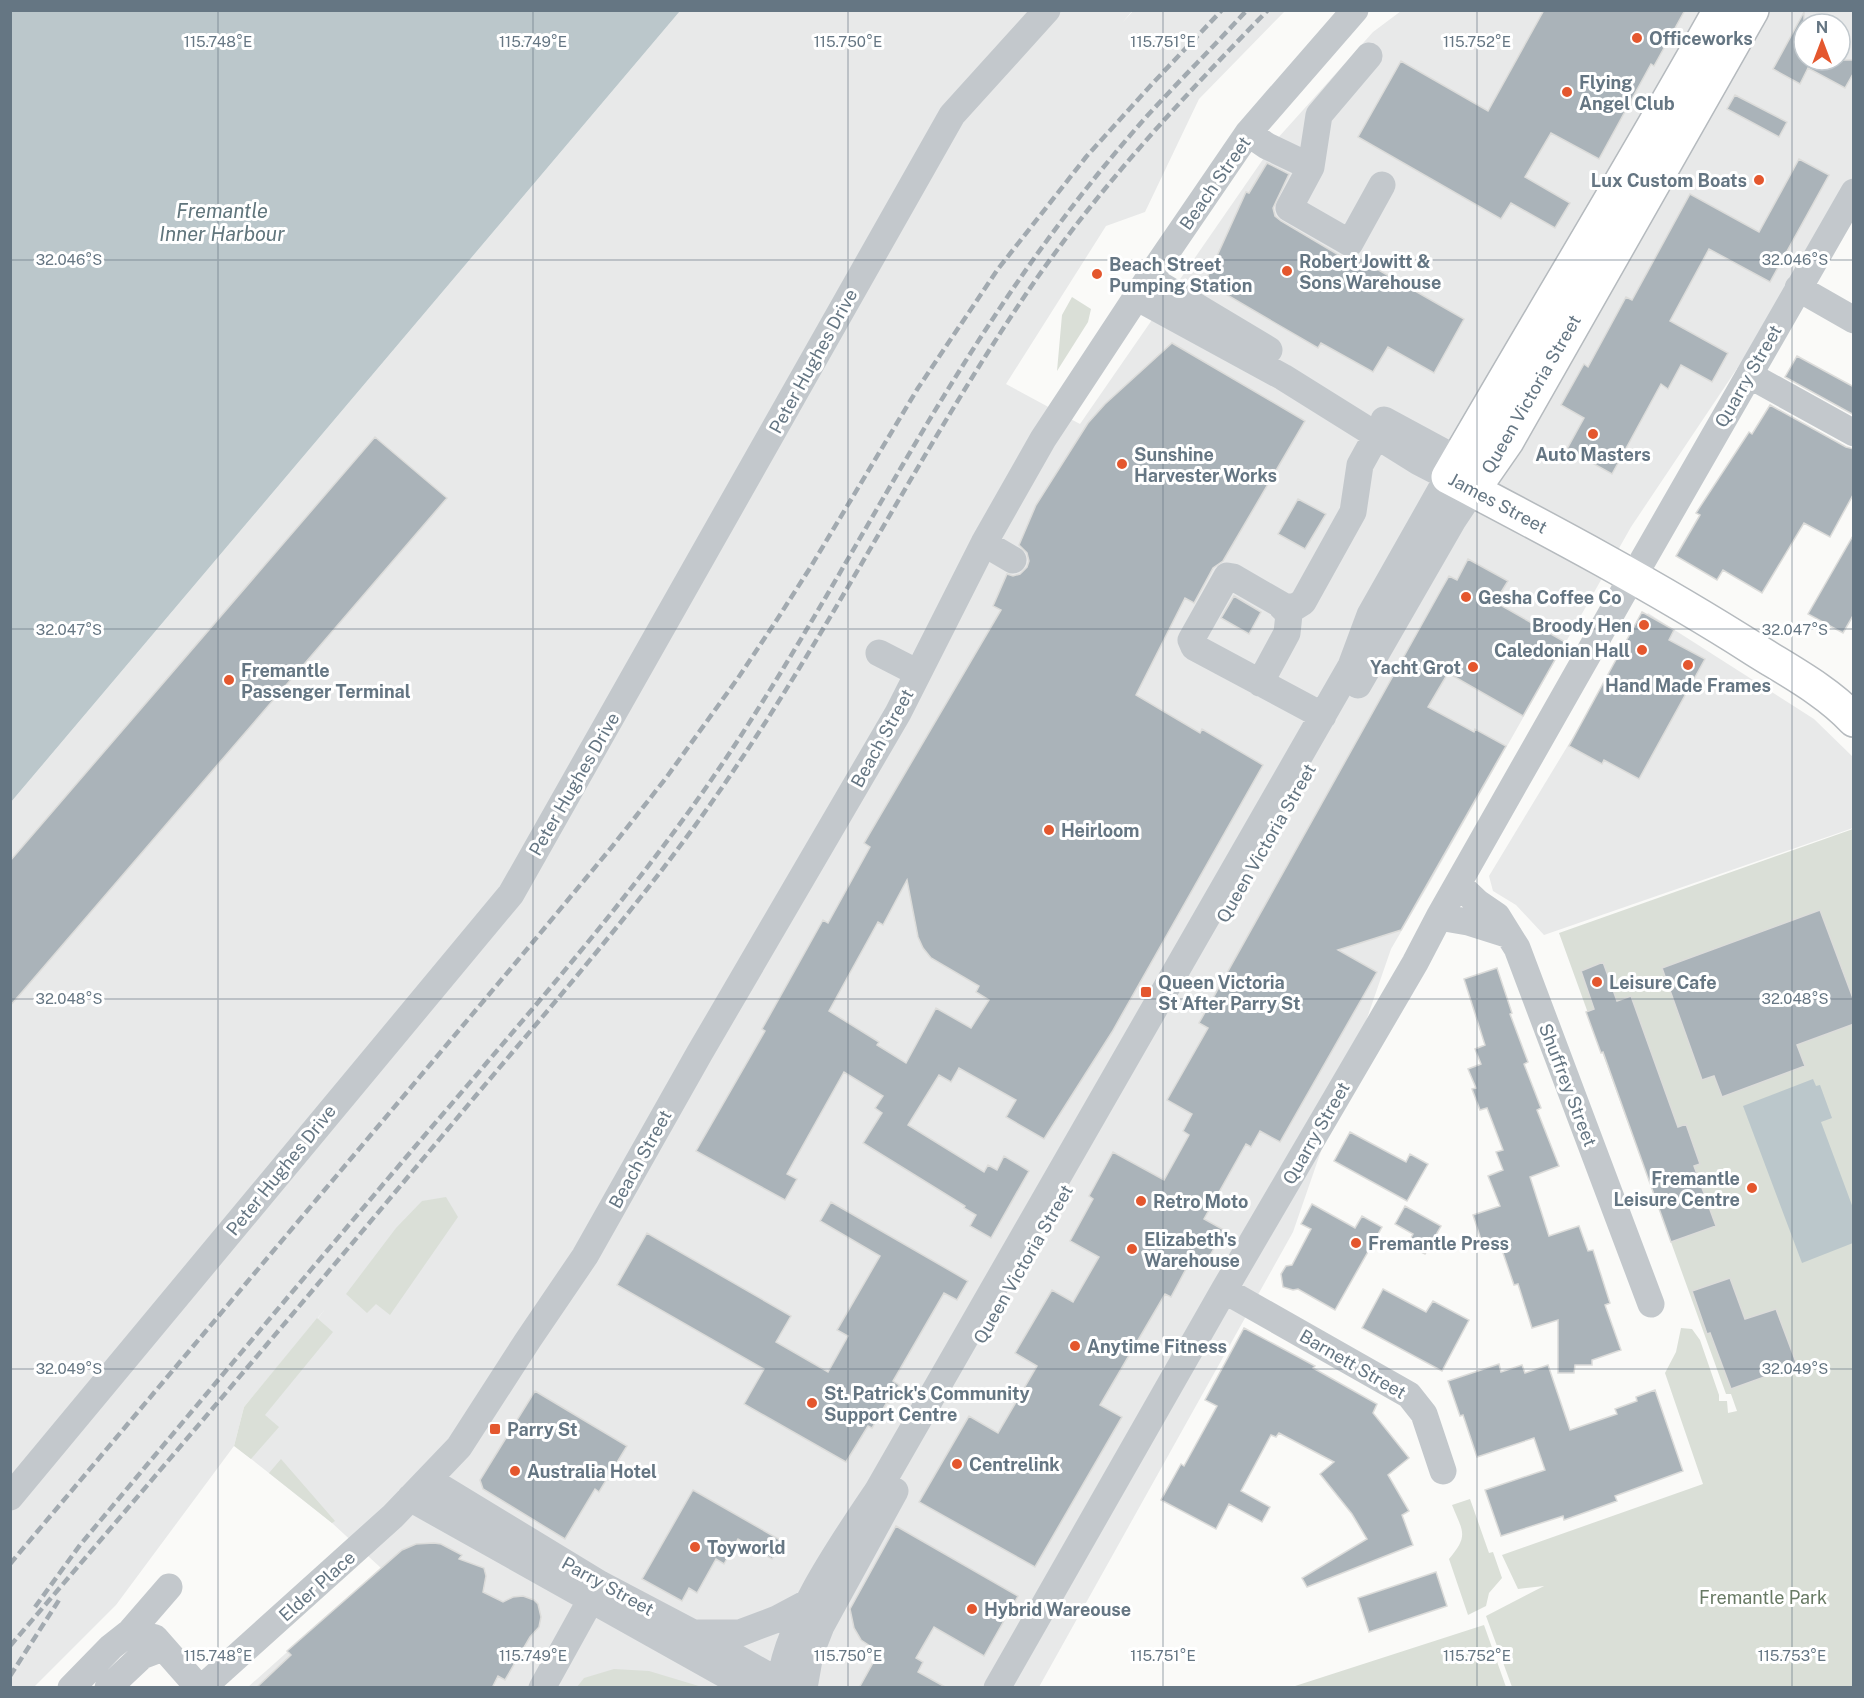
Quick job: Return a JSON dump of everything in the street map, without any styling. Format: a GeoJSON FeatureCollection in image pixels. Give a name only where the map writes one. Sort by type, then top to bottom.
{"type":"FeatureCollection","features":[{"type":"Feature","properties":{"kind":"main road","name":"Queen Victoria Street"},"geometry":{"type":"LineString","coordinates":[[1466,475],[1505,376],[1669,101],[1720,10]]}},
{"type":"Feature","properties":{"kind":"main road","name":"Queen Victoria Street"},"geometry":{"type":"LineString","coordinates":[[1466,475],[1507,441],[1752,10]]}},
{"type":"Feature","properties":{"kind":"main road","name":"James Street"},"geometry":{"type":"LineString","coordinates":[[1466,475],[1637,569],[1796,649],[1854,690]]}},
{"type":"Feature","properties":{"kind":"main road","name":"James Street"},"geometry":{"type":"LineString","coordinates":[[1637,569],[1727,632],[1810,684],[1854,720]]}},
{"type":"Feature","properties":{"kind":"street","name":"Peter Hughes Drive"},"geometry":{"type":"LineString","coordinates":[[10,1497],[511,894],[952,115],[1047,10]]}},
{"type":"Feature","properties":{"kind":"street","name":"Beach Street"},"geometry":{"type":"LineString","coordinates":[[420,1489],[459,1447],[585,1256],[699,1054],[898,713],[984,543],[1043,439],[1248,133],[1355,10]]}},
{"type":"Feature","properties":{"kind":"street"},"geometry":{"type":"LineString","coordinates":[[1369,56],[1319,115],[1311,167],[1289,208],[1350,243],[1382,185]]}},
{"type":"Feature","properties":{"kind":"street"},"geometry":{"type":"LineString","coordinates":[[1248,133],[1267,146],[1311,167]]}},
{"type":"Feature","properties":{"kind":"street","name":"Quarry Street"},"geometry":{"type":"LineString","coordinates":[[997,1688],[1224,1290],[1415,963],[1637,569],[1854,192]]}},
{"type":"Feature","properties":{"kind":"street","name":"James Street"},"geometry":{"type":"LineString","coordinates":[[1143,288],[1384,420],[1466,475]]}},
{"type":"Feature","properties":{"kind":"street","name":"James Street"},"geometry":{"type":"LineString","coordinates":[[1143,288],[1419,462],[1466,475]]}},
{"type":"Feature","properties":{"kind":"street"},"geometry":{"type":"LineString","coordinates":[[1798,288],[1854,320]]}},
{"type":"Feature","properties":{"kind":"street"},"geometry":{"type":"LineString","coordinates":[[1749,375],[1854,433]]}},
{"type":"Feature","properties":{"kind":"street"},"geometry":{"type":"LineString","coordinates":[[1260,683],[1287,633],[1292,604],[1353,512],[1360,465],[1376,436]]}},
{"type":"Feature","properties":{"kind":"street","name":"Queen Victoria Street"},"geometry":{"type":"LineString","coordinates":[[788,1686],[788,1648],[809,1602],[884,1480],[1323,716],[1351,666],[1370,615],[1466,475]]}},
{"type":"Feature","properties":{"kind":"street","name":"Queen Victoria Street"},"geometry":{"type":"LineString","coordinates":[[788,1686],[810,1654],[821,1626],[878,1525],[909,1461],[1453,520],[1466,475]]}},
{"type":"Feature","properties":{"kind":"street"},"geometry":{"type":"LineString","coordinates":[[984,543],[1013,560]]}},
{"type":"Feature","properties":{"kind":"street"},"geometry":{"type":"LineString","coordinates":[[1292,604],[1227,576],[1192,636],[1191,644],[1323,716]]}},
{"type":"Feature","properties":{"kind":"street"},"geometry":{"type":"LineString","coordinates":[[879,653],[918,673]]}},
{"type":"Feature","properties":{"kind":"street","name":"Shuffrey Street"},"geometry":{"type":"LineString","coordinates":[[1458,884],[1478,903],[1497,916],[1517,948],[1651,1304]]}},
{"type":"Feature","properties":{"kind":"street"},"geometry":{"type":"LineString","coordinates":[[1439,917],[1468,922],[1509,935]]}},
{"type":"Feature","properties":{"kind":"street","name":"Barnett Street"},"geometry":{"type":"LineString","coordinates":[[1224,1290],[1409,1395],[1424,1414],[1443,1471]]}},
{"type":"Feature","properties":{"kind":"street","name":"Parry Street"},"geometry":{"type":"LineString","coordinates":[[420,1489],[595,1592],[748,1688]]}},
{"type":"Feature","properties":{"kind":"street","name":"Elder Place"},"geometry":{"type":"LineString","coordinates":[[200,1688],[341,1565],[420,1489]]}},
{"type":"Feature","properties":{"kind":"street"},"geometry":{"type":"LineString","coordinates":[[71,1688],[111,1647],[130,1632],[169,1587]]}},
{"type":"Feature","properties":{"kind":"street"},"geometry":{"type":"LineString","coordinates":[[542,1688],[595,1592]]}},
{"type":"Feature","properties":{"kind":"street","name":"Parry Street"},"geometry":{"type":"LineString","coordinates":[[595,1592],[693,1633],[788,1686]]}},
{"type":"Feature","properties":{"kind":"street"},"geometry":{"type":"LineString","coordinates":[[693,1633],[740,1633],[777,1619],[809,1602]]}},
{"type":"Feature","properties":{"kind":"street"},"geometry":{"type":"LineString","coordinates":[[130,1632],[155,1638],[200,1688]]}},
{"type":"Feature","properties":{"kind":"street"},"geometry":{"type":"LineString","coordinates":[[108,1688],[142,1656],[163,1648]]}},
{"type":"Feature","properties":{"kind":"shaded area"},"geometry":{"type":"Polygon","coordinates":[[[680,11],[1132,11],[1123,22],[1133,11],[1285,11],[1199,99],[1145,212],[1106,226],[1006,384],[1080,424],[1277,139],[1373,32],[1401,11],[1853,11],[1853,195],[1631,527],[1391,949],[1293,1232],[1039,1687],[248,1687],[381,1568],[332,1523],[236,1447],[246,1409],[326,1308],[244,1407],[234,1446],[116,1605],[34,1687],[11,1688],[11,802],[680,11]]]}},
{"type":"Feature","properties":{"kind":"shaded area"},"geometry":{"type":"Polygon","coordinates":[[[1648,613],[1814,719],[1853,757],[1853,828],[1544,935],[1516,905],[1493,891],[1489,876],[1648,613]]]}},
{"type":"Feature","properties":{"kind":"green space"},"geometry":{"type":"Polygon","coordinates":[[[1072,297],[1091,309],[1088,322],[1057,371],[1062,315],[1072,297]]]}},
{"type":"Feature","properties":{"kind":"green space","name":"Fremantle Park"},"geometry":{"type":"Polygon","coordinates":[[[1853,829],[1853,1687],[1512,1687],[1486,1616],[1544,1586],[1518,1589],[1502,1555],[1703,1484],[1665,1373],[1676,1352],[1681,1328],[1692,1329],[1700,1340],[1719,1401],[1727,1401],[1728,1413],[1737,1411],[1731,1394],[1726,1394],[1559,933],[1853,829]]]}},
{"type":"Feature","properties":{"kind":"green space"},"geometry":{"type":"Polygon","coordinates":[[[446,1197],[458,1217],[390,1315],[376,1304],[367,1313],[346,1294],[396,1228],[422,1201],[446,1197]]]}},
{"type":"Feature","properties":{"kind":"green space"},"geometry":{"type":"Polygon","coordinates":[[[317,1318],[333,1332],[265,1415],[279,1427],[251,1459],[234,1446],[244,1407],[317,1318]]]}},
{"type":"Feature","properties":{"kind":"green space"},"geometry":{"type":"Polygon","coordinates":[[[281,1459],[335,1521],[332,1523],[269,1473],[281,1459]]]}},
{"type":"Feature","properties":{"kind":"green space"},"geometry":{"type":"Polygon","coordinates":[[[1470,1499],[1489,1553],[1493,1552],[1502,1578],[1489,1593],[1486,1606],[1468,1615],[1449,1559],[1462,1538],[1459,1521],[1452,1505],[1470,1499]]]}},
{"type":"Feature","properties":{"kind":"green space"},"geometry":{"type":"Polygon","coordinates":[[[1484,1625],[1506,1687],[1292,1687],[1484,1625]]]}},
{"type":"Feature","properties":{"kind":"green space"},"geometry":{"type":"Polygon","coordinates":[[[614,1669],[649,1671],[702,1687],[577,1687],[584,1678],[614,1669]]]}},
{"type":"Feature","properties":{"kind":"water","name":"Fremantle Inner Harbour"},"geometry":{"type":"Polygon","coordinates":[[[10,11],[680,11],[11,802],[10,11]]]}},
{"type":"Feature","properties":{"kind":"water"},"geometry":{"type":"Polygon","coordinates":[[[1813,1079],[1816,1086],[1820,1085],[1832,1118],[1821,1122],[1853,1208],[1853,1243],[1802,1263],[1743,1106],[1813,1079]]]}},
{"type":"Feature","properties":{"kind":"building"},"geometry":{"type":"Polygon","coordinates":[[[1544,10],[1685,10],[1654,66],[1651,64],[1599,159],[1551,133],[1525,177],[1570,203],[1555,228],[1511,203],[1501,219],[1358,137],[1401,61],[1488,111],[1544,10]]]}},
{"type":"Feature","properties":{"kind":"building"},"geometry":{"type":"Polygon","coordinates":[[[1792,34],[1792,72],[1806,72],[1800,84],[1773,69],[1792,34]]]}},
{"type":"Feature","properties":{"kind":"building"},"geometry":{"type":"Polygon","coordinates":[[[1852,60],[1854,60],[1854,72],[1845,88],[1815,72],[1852,72],[1852,60]]]}},
{"type":"Feature","properties":{"kind":"building"},"geometry":{"type":"Polygon","coordinates":[[[1735,95],[1787,122],[1779,137],[1727,109],[1735,95]]]}},
{"type":"Feature","properties":{"kind":"building"},"geometry":{"type":"Polygon","coordinates":[[[1799,159],[1829,175],[1770,282],[1709,249],[1670,321],[1728,353],[1712,382],[1681,365],[1668,389],[1661,384],[1612,474],[1567,449],[1584,418],[1561,405],[1584,364],[1588,367],[1626,297],[1632,300],[1690,194],[1759,232],[1799,159]]]}},
{"type":"Feature","properties":{"kind":"building"},"geometry":{"type":"Polygon","coordinates":[[[1267,163],[1289,174],[1273,208],[1275,216],[1281,221],[1342,257],[1350,259],[1356,257],[1464,319],[1434,373],[1388,347],[1373,372],[1321,343],[1318,348],[1210,285],[1207,278],[1246,192],[1249,193],[1267,163]]]}},
{"type":"Feature","properties":{"kind":"building"},"geometry":{"type":"Polygon","coordinates":[[[1172,343],[1305,421],[1223,561],[1213,568],[1194,603],[1185,598],[1136,695],[1200,733],[1202,729],[1263,765],[1112,1032],[1044,1139],[1006,1117],[1016,1100],[959,1068],[951,1082],[939,1075],[908,1125],[984,1172],[988,1165],[997,1170],[1004,1156],[1029,1171],[991,1238],[970,1226],[976,1215],[964,1208],[965,1206],[863,1143],[882,1113],[875,1108],[883,1096],[844,1072],[787,1174],[797,1179],[785,1200],[696,1151],[765,1031],[762,1029],[823,920],[828,923],[870,847],[864,843],[1001,610],[993,606],[1007,574],[1013,576],[1020,574],[1027,567],[1029,561],[1027,553],[1019,545],[1036,505],[1088,423],[1105,404],[1172,343]],[[907,880],[883,925],[878,922],[829,1011],[879,1042],[877,1045],[906,1063],[936,1008],[971,1028],[989,1000],[976,992],[979,986],[931,958],[918,937],[907,880]]]}},
{"type":"Feature","properties":{"kind":"building"},"geometry":{"type":"Polygon","coordinates":[[[1797,356],[1854,387],[1854,415],[1785,377],[1797,356]]]}},
{"type":"Feature","properties":{"kind":"building"},"geometry":{"type":"Polygon","coordinates":[[[1770,405],[1846,447],[1854,449],[1854,493],[1830,537],[1804,523],[1762,593],[1723,570],[1717,580],[1676,556],[1700,515],[1696,513],[1749,432],[1752,434],[1770,405]]]}},
{"type":"Feature","properties":{"kind":"building","name":"Fremantle Passenger Terminal"},"geometry":{"type":"Polygon","coordinates":[[[375,437],[447,498],[10,1006],[10,861],[375,437]]]}},
{"type":"Feature","properties":{"kind":"building"},"geometry":{"type":"Polygon","coordinates":[[[1298,499],[1326,514],[1305,549],[1278,534],[1298,499]]]}},
{"type":"Feature","properties":{"kind":"building"},"geometry":{"type":"Polygon","coordinates":[[[1854,534],[1854,614],[1843,633],[1808,614],[1854,534]]]}},
{"type":"Feature","properties":{"kind":"building"},"geometry":{"type":"Polygon","coordinates":[[[1468,559],[1508,581],[1495,602],[1565,642],[1523,716],[1448,673],[1428,707],[1506,746],[1401,930],[1338,950],[1377,972],[1280,1142],[1260,1131],[1251,1147],[1246,1144],[1204,1219],[1224,1230],[1207,1261],[1194,1254],[1171,1297],[1165,1294],[1100,1405],[1122,1417],[1035,1567],[919,1502],[969,1416],[998,1433],[1037,1366],[1015,1353],[1052,1290],[1073,1302],[1099,1257],[1070,1241],[1093,1199],[1089,1196],[1113,1152],[1164,1180],[1189,1135],[1183,1131],[1192,1114],[1167,1100],[1208,1028],[1199,1023],[1449,576],[1457,580],[1468,559]]]}},
{"type":"Feature","properties":{"kind":"building"},"geometry":{"type":"Polygon","coordinates":[[[1234,596],[1261,612],[1249,634],[1221,618],[1234,596]]]}},
{"type":"Feature","properties":{"kind":"building"},"geometry":{"type":"Polygon","coordinates":[[[1642,612],[1674,630],[1669,640],[1705,659],[1639,779],[1604,760],[1602,764],[1569,746],[1642,612]]]}},
{"type":"Feature","properties":{"kind":"building"},"geometry":{"type":"Polygon","coordinates":[[[1820,910],[1854,1001],[1854,1024],[1797,1045],[1805,1066],[1722,1097],[1714,1076],[1702,1080],[1662,968],[1820,910]]]}},
{"type":"Feature","properties":{"kind":"building"},"geometry":{"type":"Polygon","coordinates":[[[1603,962],[1617,1001],[1631,996],[1678,1127],[1686,1124],[1700,1164],[1694,1166],[1716,1226],[1671,1242],[1603,1052],[1601,1053],[1586,1012],[1594,1009],[1581,971],[1603,962]]]}},
{"type":"Feature","properties":{"kind":"building"},"geometry":{"type":"Polygon","coordinates":[[[1497,968],[1512,1013],[1510,1014],[1528,1062],[1524,1064],[1541,1108],[1537,1110],[1559,1166],[1530,1177],[1549,1236],[1579,1226],[1588,1251],[1593,1250],[1610,1303],[1605,1305],[1621,1350],[1592,1360],[1592,1365],[1575,1365],[1574,1373],[1558,1373],[1558,1320],[1532,1328],[1518,1284],[1514,1285],[1501,1247],[1485,1252],[1473,1215],[1500,1206],[1488,1176],[1503,1170],[1496,1152],[1503,1150],[1487,1108],[1480,1110],[1472,1089],[1476,1088],[1468,1069],[1481,1064],[1475,1049],[1485,1045],[1464,979],[1497,968]]]}},
{"type":"Feature","properties":{"kind":"building"},"geometry":{"type":"Polygon","coordinates":[[[1350,1132],[1406,1162],[1410,1154],[1428,1164],[1407,1201],[1334,1161],[1350,1132]]]}},
{"type":"Feature","properties":{"kind":"building"},"geometry":{"type":"Polygon","coordinates":[[[831,1202],[968,1281],[957,1300],[944,1293],[893,1381],[899,1385],[889,1403],[887,1402],[872,1428],[868,1426],[846,1462],[744,1404],[764,1369],[617,1285],[647,1233],[791,1316],[776,1342],[828,1372],[848,1336],[837,1330],[880,1256],[820,1221],[831,1202]]]}},
{"type":"Feature","properties":{"kind":"building"},"geometry":{"type":"Polygon","coordinates":[[[1312,1204],[1355,1228],[1362,1216],[1382,1227],[1335,1310],[1298,1289],[1283,1287],[1281,1274],[1286,1266],[1292,1265],[1311,1229],[1301,1224],[1312,1204]]]}},
{"type":"Feature","properties":{"kind":"building"},"geometry":{"type":"Polygon","coordinates":[[[1405,1206],[1441,1226],[1425,1254],[1407,1245],[1413,1234],[1395,1224],[1405,1206]]]}},
{"type":"Feature","properties":{"kind":"building"},"geometry":{"type":"Polygon","coordinates":[[[1730,1278],[1745,1319],[1776,1309],[1797,1365],[1731,1389],[1710,1333],[1707,1334],[1692,1291],[1730,1278]]]}},
{"type":"Feature","properties":{"kind":"building"},"geometry":{"type":"Polygon","coordinates":[[[1383,1289],[1426,1312],[1433,1301],[1469,1320],[1442,1371],[1362,1328],[1383,1289]]]}},
{"type":"Feature","properties":{"kind":"building"},"geometry":{"type":"Polygon","coordinates":[[[1244,1328],[1315,1366],[1313,1368],[1377,1404],[1373,1413],[1409,1458],[1388,1475],[1409,1511],[1402,1515],[1413,1545],[1307,1587],[1302,1578],[1367,1539],[1352,1514],[1320,1474],[1334,1462],[1279,1433],[1276,1437],[1271,1435],[1241,1491],[1270,1507],[1262,1522],[1229,1504],[1216,1529],[1161,1500],[1181,1464],[1184,1466],[1217,1406],[1205,1400],[1244,1328]]]}},
{"type":"Feature","properties":{"kind":"building"},"geometry":{"type":"Polygon","coordinates":[[[1499,1364],[1501,1372],[1522,1365],[1525,1373],[1548,1365],[1570,1430],[1617,1414],[1615,1409],[1637,1401],[1636,1397],[1655,1390],[1683,1471],[1615,1496],[1617,1501],[1564,1520],[1563,1516],[1501,1536],[1485,1490],[1545,1470],[1534,1438],[1477,1457],[1463,1415],[1460,1416],[1448,1381],[1499,1364]]]}},
{"type":"Feature","properties":{"kind":"building","name":"Australia Hotel"},"geometry":{"type":"Polygon","coordinates":[[[535,1391],[627,1446],[599,1492],[595,1489],[565,1539],[483,1489],[480,1480],[535,1391]]]}},
{"type":"Feature","properties":{"kind":"building","name":"Toyworld"},"geometry":{"type":"Polygon","coordinates":[[[693,1490],[782,1541],[772,1559],[738,1539],[724,1564],[716,1559],[697,1593],[689,1588],[682,1601],[642,1579],[693,1490]]]}},
{"type":"Feature","properties":{"kind":"building"},"geometry":{"type":"Polygon","coordinates":[[[896,1526],[1018,1596],[984,1656],[934,1627],[916,1658],[923,1662],[918,1672],[947,1688],[859,1688],[879,1652],[861,1640],[854,1628],[850,1609],[896,1526]]]}},
{"type":"Feature","properties":{"kind":"building"},"geometry":{"type":"Polygon","coordinates":[[[416,1544],[441,1544],[462,1555],[459,1559],[484,1568],[486,1576],[483,1592],[503,1602],[513,1597],[523,1596],[538,1604],[541,1617],[539,1627],[530,1637],[505,1680],[498,1676],[492,1688],[256,1688],[291,1655],[287,1651],[402,1550],[416,1544]]]}},
{"type":"Feature","properties":{"kind":"building"},"geometry":{"type":"Polygon","coordinates":[[[1436,1572],[1447,1606],[1369,1632],[1358,1598],[1436,1572]]]}},
{"type":"Feature","properties":{"kind":"railway"},"geometry":{"type":"LineString","coordinates":[[10,1564],[518,960],[666,778],[778,618],[918,388],[998,269],[1086,157],[1222,10]]}},
{"type":"Feature","properties":{"kind":"railway"},"geometry":{"type":"LineString","coordinates":[[35,1607],[80,1545],[537,1004],[640,877],[705,789],[781,673],[921,434],[1029,265],[1126,140],[1247,10]]}},
{"type":"Feature","properties":{"kind":"railway"},"geometry":{"type":"LineString","coordinates":[[10,1646],[587,963],[684,841],[757,735],[798,670],[954,407],[1037,278],[1118,173],[1206,74],[1268,10]]}},
{"type":"Feature","properties":{"kind":"railway"},"geometry":{"type":"LineString","coordinates":[[10,1676],[61,1597]]}},
{"type":"Feature","properties":{"kind":"place","name":"Officeworks"},"geometry":{"type":"Point","coordinates":[1637,38]}},
{"type":"Feature","properties":{"kind":"place","name":"Flying Angel Club"},"geometry":{"type":"Point","coordinates":[1567,92]}},
{"type":"Feature","properties":{"kind":"place","name":"Lux Custom Boats"},"geometry":{"type":"Point","coordinates":[1759,180]}},
{"type":"Feature","properties":{"kind":"place","name":"Robert Jowitt & Sons Warehouse"},"geometry":{"type":"Point","coordinates":[1287,271]}},
{"type":"Feature","properties":{"kind":"place","name":"Beach Street Pumping Station"},"geometry":{"type":"Point","coordinates":[1097,274]}},
{"type":"Feature","properties":{"kind":"place","name":"Auto Masters"},"geometry":{"type":"Point","coordinates":[1593,434]}},
{"type":"Feature","properties":{"kind":"place","name":"Sunshine Harvester Works"},"geometry":{"type":"Point","coordinates":[1122,464]}},
{"type":"Feature","properties":{"kind":"place","name":"Gesha Coffee Co"},"geometry":{"type":"Point","coordinates":[1466,597]}},
{"type":"Feature","properties":{"kind":"place","name":"Broody Hen"},"geometry":{"type":"Point","coordinates":[1644,625]}},
{"type":"Feature","properties":{"kind":"place","name":"Caledonian Hall"},"geometry":{"type":"Point","coordinates":[1642,650]}},
{"type":"Feature","properties":{"kind":"place","name":"Hand Made Frames"},"geometry":{"type":"Point","coordinates":[1688,665]}},
{"type":"Feature","properties":{"kind":"place","name":"Yacht Grot"},"geometry":{"type":"Point","coordinates":[1473,667]}},
{"type":"Feature","properties":{"kind":"place","name":"Fremantle Passenger Terminal"},"geometry":{"type":"Point","coordinates":[229,680]}},
{"type":"Feature","properties":{"kind":"place","name":"Heirloom"},"geometry":{"type":"Point","coordinates":[1049,830]}},
{"type":"Feature","properties":{"kind":"place","name":"Leisure Cafe"},"geometry":{"type":"Point","coordinates":[1597,982]}},
{"type":"Feature","properties":{"kind":"place","name":"Queen Victoria St After Parry St"},"geometry":{"type":"Point","coordinates":[1146,992]}},
{"type":"Feature","properties":{"kind":"place","name":"Fremantle Leisure Centre"},"geometry":{"type":"Point","coordinates":[1752,1188]}},
{"type":"Feature","properties":{"kind":"place","name":"Retro Moto"},"geometry":{"type":"Point","coordinates":[1141,1201]}},
{"type":"Feature","properties":{"kind":"place","name":"Fremantle Press"},"geometry":{"type":"Point","coordinates":[1356,1243]}},
{"type":"Feature","properties":{"kind":"place","name":"Elizabeth's Warehouse"},"geometry":{"type":"Point","coordinates":[1132,1249]}},
{"type":"Feature","properties":{"kind":"place","name":"Anytime Fitness"},"geometry":{"type":"Point","coordinates":[1075,1346]}},
{"type":"Feature","properties":{"kind":"place","name":"St. Patrick's Community Support Centre"},"geometry":{"type":"Point","coordinates":[812,1403]}},
{"type":"Feature","properties":{"kind":"place","name":"Parry St"},"geometry":{"type":"Point","coordinates":[495,1429]}},
{"type":"Feature","properties":{"kind":"place","name":"Centrelink"},"geometry":{"type":"Point","coordinates":[957,1464]}},
{"type":"Feature","properties":{"kind":"place","name":"Australia Hotel"},"geometry":{"type":"Point","coordinates":[515,1471]}},
{"type":"Feature","properties":{"kind":"place","name":"Toyworld"},"geometry":{"type":"Point","coordinates":[695,1547]}},
{"type":"Feature","properties":{"kind":"place","name":"Hybrid Wareouse"},"geometry":{"type":"Point","coordinates":[972,1609]}}]}
